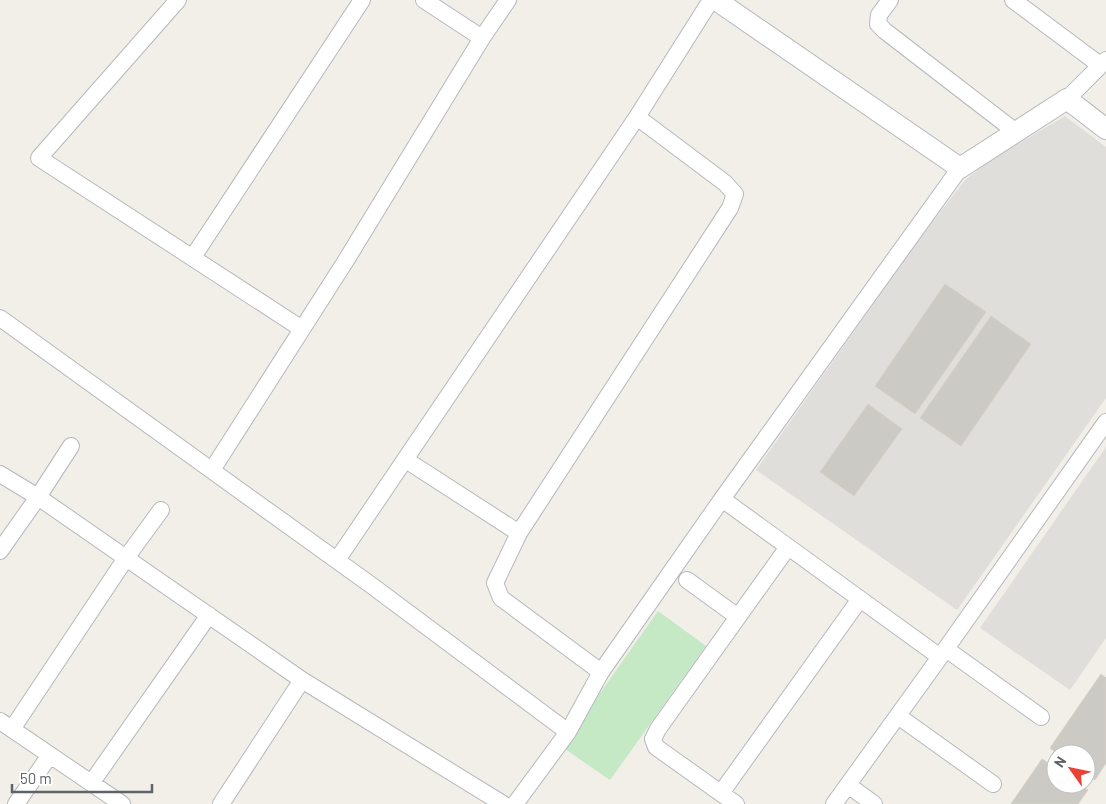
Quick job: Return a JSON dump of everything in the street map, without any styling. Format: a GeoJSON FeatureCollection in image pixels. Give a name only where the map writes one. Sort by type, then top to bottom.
{"type":"FeatureCollection","features":[{"type":"Feature","properties":{"kind":"street"},"geometry":{"type":"LineString","coordinates":[[178,0],[39,158],[302,329]]}},
{"type":"Feature","properties":{"kind":"street"},"geometry":{"type":"LineString","coordinates":[[193,257],[362,0]]}},
{"type":"Feature","properties":{"kind":"street"},"geometry":{"type":"LineString","coordinates":[[424,0],[482,38]]}},
{"type":"Feature","properties":{"kind":"street"},"geometry":{"type":"LineString","coordinates":[[212,470],[302,329],[482,38],[508,0]]}},
{"type":"Feature","properties":{"kind":"street"},"geometry":{"type":"LineString","coordinates":[[337,560],[637,117],[711,0]]}},
{"type":"Feature","properties":{"kind":"street"},"geometry":{"type":"LineString","coordinates":[[716,0],[960,168]]}},
{"type":"Feature","properties":{"kind":"street"},"geometry":{"type":"LineString","coordinates":[[890,0],[879,15],[878,24],[1016,132]]}},
{"type":"Feature","properties":{"kind":"street"},"geometry":{"type":"LineString","coordinates":[[515,804],[568,732],[601,672],[722,499],[960,168],[1066,99],[1103,63],[1013,0]]}},
{"type":"Feature","properties":{"kind":"street"},"geometry":{"type":"LineString","coordinates":[[1066,99],[1106,129]]}},
{"type":"Feature","properties":{"kind":"street"},"geometry":{"type":"LineString","coordinates":[[601,672],[501,598],[495,583],[519,533],[730,208],[735,194],[725,183],[637,117]]}},
{"type":"Feature","properties":{"kind":"street"},"geometry":{"type":"LineString","coordinates":[[0,318],[337,560],[568,732]]}},
{"type":"Feature","properties":{"kind":"street"},"geometry":{"type":"LineString","coordinates":[[834,804],[1106,422]]}},
{"type":"Feature","properties":{"kind":"street"},"geometry":{"type":"LineString","coordinates":[[0,551],[71,446]]}},
{"type":"Feature","properties":{"kind":"street"},"geometry":{"type":"LineString","coordinates":[[406,460],[519,533]]}},
{"type":"Feature","properties":{"kind":"street"},"geometry":{"type":"LineString","coordinates":[[0,474],[38,497],[302,680],[503,804]]}},
{"type":"Feature","properties":{"kind":"street"},"geometry":{"type":"LineString","coordinates":[[722,499],[860,599],[1041,717]]}},
{"type":"Feature","properties":{"kind":"street"},"geometry":{"type":"LineString","coordinates":[[122,804],[6,725],[161,510]]}},
{"type":"Feature","properties":{"kind":"street"},"geometry":{"type":"LineString","coordinates":[[736,804],[656,747],[653,739],[658,729],[788,547]]}},
{"type":"Feature","properties":{"kind":"street"},"geometry":{"type":"LineString","coordinates":[[686,580],[738,618]]}},
{"type":"Feature","properties":{"kind":"street"},"geometry":{"type":"LineString","coordinates":[[720,793],[860,599]]}},
{"type":"Feature","properties":{"kind":"street"},"geometry":{"type":"LineString","coordinates":[[92,782],[208,615]]}},
{"type":"Feature","properties":{"kind":"street"},"geometry":{"type":"LineString","coordinates":[[221,804],[302,680]]}},
{"type":"Feature","properties":{"kind":"street"},"geometry":{"type":"LineString","coordinates":[[898,716],[993,784]]}},
{"type":"Feature","properties":{"kind":"street"},"geometry":{"type":"LineString","coordinates":[[16,804],[50,755]]}},
{"type":"Feature","properties":{"kind":"street"},"geometry":{"type":"LineString","coordinates":[[848,785],[874,804]]}},
{"type":"Feature","properties":{"kind":"shaded area"},"geometry":{"type":"Polygon","coordinates":[[[1065,116],[1106,147],[1106,398],[957,610],[756,470],[920,238],[965,180],[988,162],[1065,116]]]}},
{"type":"Feature","properties":{"kind":"shaded area"},"geometry":{"type":"Polygon","coordinates":[[[1106,447],[1106,638],[1070,690],[980,628],[1106,447]]]}},
{"type":"Feature","properties":{"kind":"green space"},"geometry":{"type":"Polygon","coordinates":[[[658,611],[706,646],[610,780],[562,747],[658,611]]]}},
{"type":"Feature","properties":{"kind":"building"},"geometry":{"type":"Polygon","coordinates":[[[945,284],[986,312],[915,414],[875,386],[945,284]]]}},
{"type":"Feature","properties":{"kind":"building"},"geometry":{"type":"Polygon","coordinates":[[[991,316],[1031,344],[961,446],[920,418],[991,316]]]}},
{"type":"Feature","properties":{"kind":"building"},"geometry":{"type":"Polygon","coordinates":[[[868,404],[902,429],[854,496],[820,472],[868,404]]]}},
{"type":"Feature","properties":{"kind":"building"},"geometry":{"type":"Polygon","coordinates":[[[1101,674],[1106,678],[1106,763],[1096,778],[1096,744],[1053,744],[1101,674]]]}},
{"type":"Feature","properties":{"kind":"building"},"geometry":{"type":"Polygon","coordinates":[[[1042,759],[1046,762],[1046,794],[1085,794],[1078,804],[1011,804],[1042,759]]]}}]}
